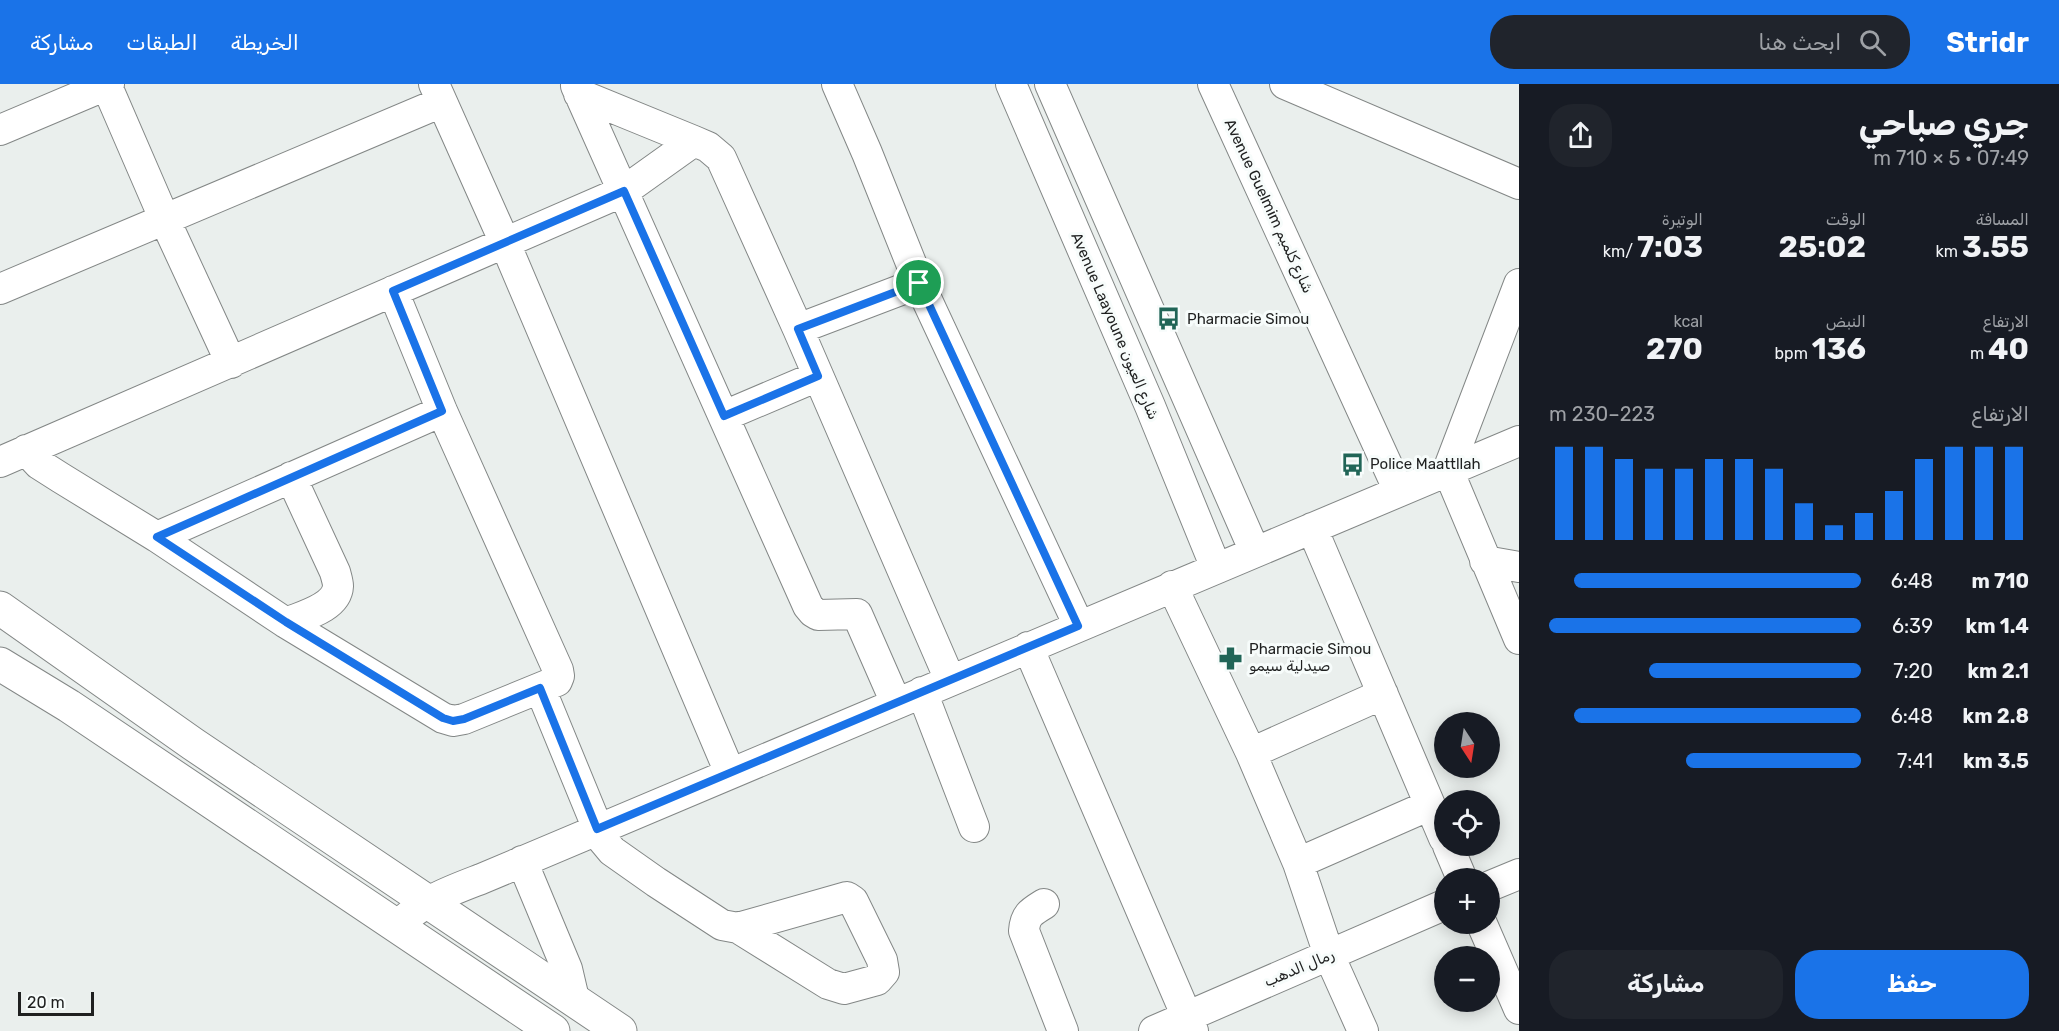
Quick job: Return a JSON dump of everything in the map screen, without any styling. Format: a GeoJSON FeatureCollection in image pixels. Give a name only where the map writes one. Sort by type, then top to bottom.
{"type":"FeatureCollection","features":[{"type":"Feature","properties":{"kind":"street"},"geometry":{"type":"LineString","coordinates":[[0,130],[107,84],[164,218],[231,363]]}},
{"type":"Feature","properties":{"kind":"street"},"geometry":{"type":"LineString","coordinates":[[837,84],[919,283],[1078,626]]}},
{"type":"Feature","properties":{"kind":"street","name":"Avenue Laayoune شارع العيون"},"geometry":{"type":"LineString","coordinates":[[1011,84],[1150,406],[1216,568]]}},
{"type":"Feature","properties":{"kind":"street"},"geometry":{"type":"LineString","coordinates":[[1050,84],[1255,552]]}},
{"type":"Feature","properties":{"kind":"street","name":"Avenue Guelmim شارع كلميم"},"geometry":{"type":"LineString","coordinates":[[1213,84],[1399,491]]}},
{"type":"Feature","properties":{"kind":"street"},"geometry":{"type":"LineString","coordinates":[[1285,84],[1519,184]]}},
{"type":"Feature","properties":{"kind":"street"},"geometry":{"type":"LineString","coordinates":[[577,89],[708,147],[721,158],[798,329],[950,680]]}},
{"type":"Feature","properties":{"kind":"street"},"geometry":{"type":"LineString","coordinates":[[577,89],[808,606],[818,615],[850,612],[857,614],[909,697],[974,827]]}},
{"type":"Feature","properties":{"kind":"street"},"geometry":{"type":"LineString","coordinates":[[0,289],[164,218],[438,93],[505,243],[730,773]]}},
{"type":"Feature","properties":{"kind":"street"},"geometry":{"type":"LineString","coordinates":[[13,456],[624,191],[694,141]]}},
{"type":"Feature","properties":{"kind":"street"},"geometry":{"type":"LineString","coordinates":[[798,329],[919,283]]}},
{"type":"Feature","properties":{"kind":"street"},"geometry":{"type":"LineString","coordinates":[[1519,284],[1448,470],[1519,639]]}},
{"type":"Feature","properties":{"kind":"street"},"geometry":{"type":"LineString","coordinates":[[13,456],[39,464],[157,537],[286,622],[443,718],[453,721],[464,719],[557,681],[558,670],[442,411],[393,291]]}},
{"type":"Feature","properties":{"kind":"street"},"geometry":{"type":"LineString","coordinates":[[724,416],[818,376]]}},
{"type":"Feature","properties":{"kind":"street"},"geometry":{"type":"LineString","coordinates":[[157,537],[442,411]]}},
{"type":"Feature","properties":{"kind":"street"},"geometry":{"type":"LineString","coordinates":[[398,926],[409,914],[426,902],[1519,441]]}},
{"type":"Feature","properties":{"kind":"street"},"geometry":{"type":"LineString","coordinates":[[286,622],[324,607],[334,598],[338,586],[335,572],[291,477]]}},
{"type":"Feature","properties":{"kind":"street"},"geometry":{"type":"LineString","coordinates":[[1312,528],[1434,814]]}},
{"type":"Feature","properties":{"kind":"street"},"geometry":{"type":"LineString","coordinates":[[1485,561],[1519,567]]}},
{"type":"Feature","properties":{"kind":"street"},"geometry":{"type":"LineString","coordinates":[[1172,586],[1251,753],[1298,863],[1329,956],[1363,1031]]}},
{"type":"Feature","properties":{"kind":"street"},"geometry":{"type":"LineString","coordinates":[[0,608],[203,750],[620,1031]]}},
{"type":"Feature","properties":{"kind":"street"},"geometry":{"type":"LineString","coordinates":[[1028,647],[1191,1024]]}},
{"type":"Feature","properties":{"kind":"street"},"geometry":{"type":"LineString","coordinates":[[0,664],[69,706],[553,1031]]}},
{"type":"Feature","properties":{"kind":"street"},"geometry":{"type":"LineString","coordinates":[[540,688],[602,839],[612,851],[656,882],[722,925],[738,928]]}},
{"type":"Feature","properties":{"kind":"street"},"geometry":{"type":"LineString","coordinates":[[1251,753],[1383,694]]}},
{"type":"Feature","properties":{"kind":"street"},"geometry":{"type":"LineString","coordinates":[[1298,863],[1430,805]]}},
{"type":"Feature","properties":{"kind":"street"},"geometry":{"type":"LineString","coordinates":[[522,861],[567,969],[574,999]]}},
{"type":"Feature","properties":{"kind":"street"},"geometry":{"type":"LineString","coordinates":[[1500,882],[1519,874]]}},
{"type":"Feature","properties":{"kind":"street"},"geometry":{"type":"LineString","coordinates":[[1044,904],[1028,913],[1024,931],[1063,1031]]}},
{"type":"Feature","properties":{"kind":"street","name":"رمال الدهب"},"geometry":{"type":"LineString","coordinates":[[1154,1031],[1191,1024],[1329,956],[1434,909]]}},
{"type":"Feature","properties":{"kind":"street"},"geometry":{"type":"LineString","coordinates":[[1486,934],[1519,1009]]}},
{"type":"Feature","properties":{"kind":"place","name":"Pharmacie Simou"},"geometry":{"type":"Point","coordinates":[1169,319]}},
{"type":"Feature","properties":{"kind":"place","name":"Police Maattllah"},"geometry":{"type":"Point","coordinates":[1352,464]}},
{"type":"Feature","properties":{"kind":"place","name":"Pharmacie Simou صيدلية سيمو"},"geometry":{"type":"Point","coordinates":[1231,658]}},
{"type":"Feature","properties":{"kind":"route"},"geometry":{"type":"LineString","coordinates":[[624,191],[724,416],[818,376],[798,329],[919,283],[1078,626],[597,829],[540,688],[464,719],[453,721],[443,718],[286,622],[157,537],[442,411],[393,291],[624,191]]}}]}
